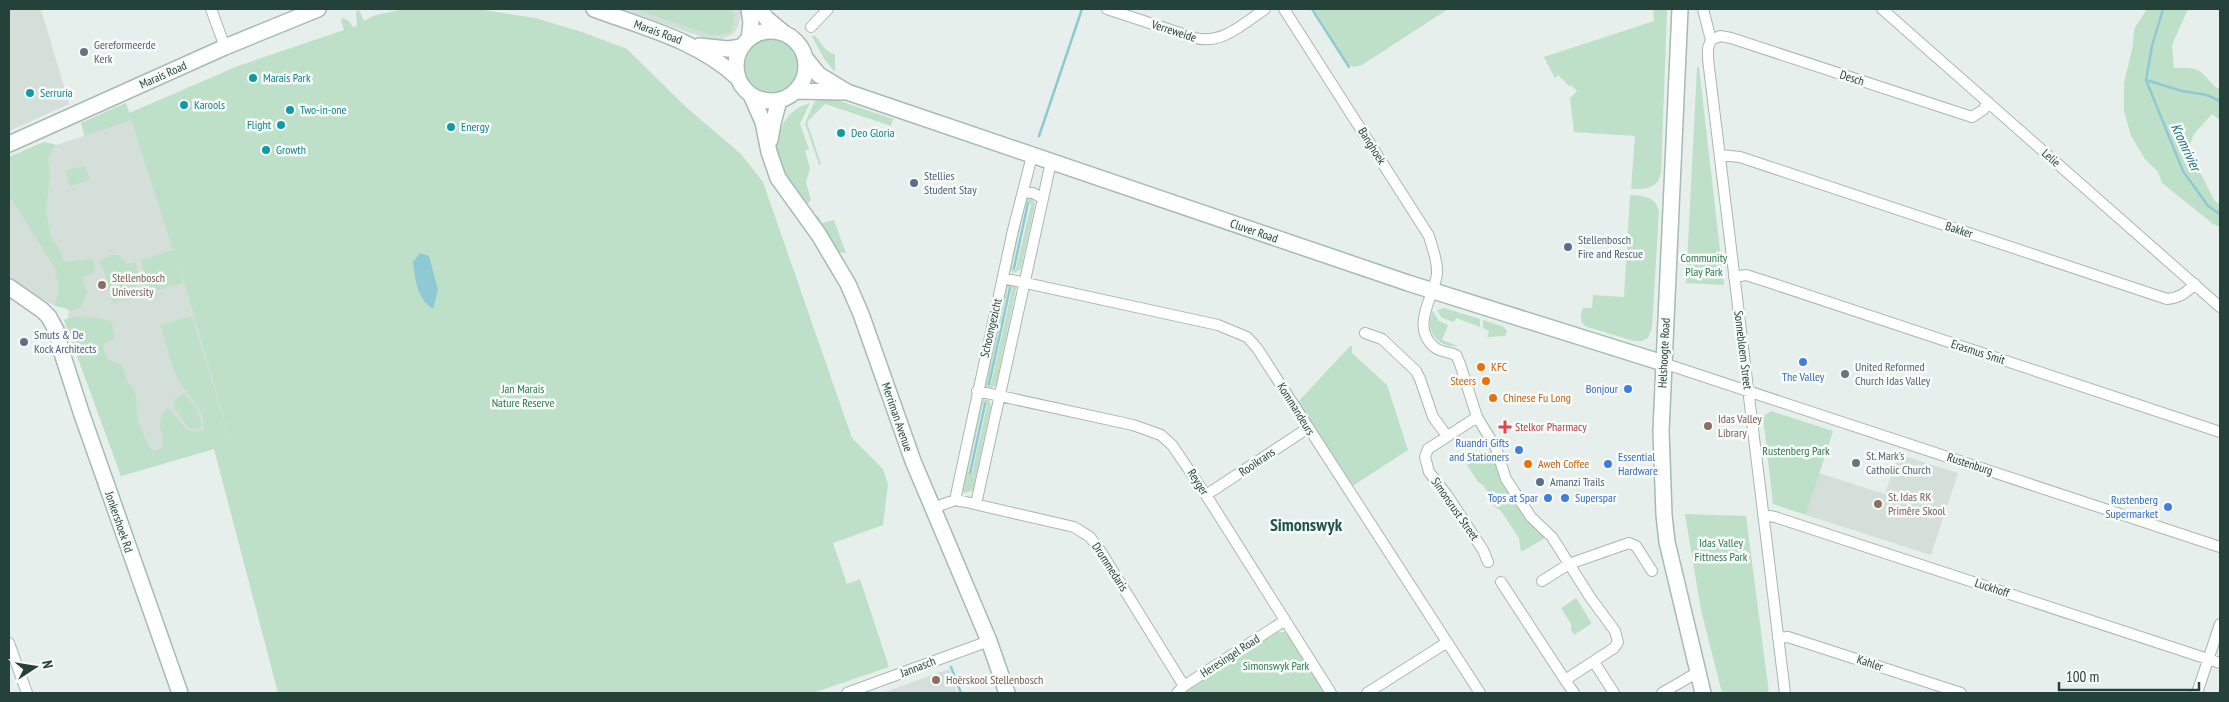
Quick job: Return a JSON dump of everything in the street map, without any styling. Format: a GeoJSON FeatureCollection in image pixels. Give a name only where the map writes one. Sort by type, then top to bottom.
{"type":"FeatureCollection","features":[{"type":"Feature","properties":{"kind":"street"},"geometry":{"type":"LineString","coordinates":[[211,9],[225,47]]}},
{"type":"Feature","properties":{"kind":"street","name":"Marais Road"},"geometry":{"type":"LineString","coordinates":[[9,144],[225,47],[318,9]]}},
{"type":"Feature","properties":{"kind":"street","name":"Marais Road"},"geometry":{"type":"LineString","coordinates":[[594,9],[693,45],[714,58],[738,78]]}},
{"type":"Feature","properties":{"kind":"street"},"geometry":{"type":"LineString","coordinates":[[749,9],[751,23],[745,43],[736,62],[738,78],[751,95],[765,101],[779,100],[796,91],[806,72],[805,58],[798,44],[767,19],[759,9]]}},
{"type":"Feature","properties":{"kind":"street"},"geometry":{"type":"LineString","coordinates":[[811,27],[828,9]]}},
{"type":"Feature","properties":{"kind":"street","name":"Verreweide"},"geometry":{"type":"LineString","coordinates":[[1107,9],[1203,40],[1228,34],[1265,9]]}},
{"type":"Feature","properties":{"kind":"street","name":"Banghoek"},"geometry":{"type":"LineString","coordinates":[[1284,9],[1429,236],[1437,275],[1431,290]]}},
{"type":"Feature","properties":{"kind":"street","name":"Helshoogte Road"},"geometry":{"type":"LineString","coordinates":[[1680,9],[1661,431],[1664,515],[1667,542],[1703,693]]}},
{"type":"Feature","properties":{"kind":"street","name":"Sonnebloem Street"},"geometry":{"type":"LineString","coordinates":[[1703,9],[1711,40],[1708,48],[1708,59],[1785,693]]}},
{"type":"Feature","properties":{"kind":"street","name":"Lelie"},"geometry":{"type":"LineString","coordinates":[[1882,9],[2220,307]]}},
{"type":"Feature","properties":{"kind":"street"},"geometry":{"type":"LineString","coordinates":[[745,43],[762,32],[770,31],[785,34]]}},
{"type":"Feature","properties":{"kind":"street","name":"Desch"},"geometry":{"type":"LineString","coordinates":[[1711,40],[1720,36],[1731,38],[1972,117],[1984,110],[1988,102]]}},
{"type":"Feature","properties":{"kind":"street","name":"Marais Road"},"geometry":{"type":"LineString","coordinates":[[693,45],[722,49],[745,43]]}},
{"type":"Feature","properties":{"kind":"street","name":"Cluver Road"},"geometry":{"type":"LineString","coordinates":[[805,58],[819,74],[847,92],[1431,290],[1663,363]]}},
{"type":"Feature","properties":{"kind":"street","name":"Cluver Road"},"geometry":{"type":"LineString","coordinates":[[796,91],[847,92]]}},
{"type":"Feature","properties":{"kind":"street","name":"Merriman Avenue"},"geometry":{"type":"LineString","coordinates":[[751,95],[763,122],[773,169],[784,189],[823,242],[848,284],[861,314],[913,461],[989,641],[1007,693]]}},
{"type":"Feature","properties":{"kind":"street","name":"Merriman Avenue"},"geometry":{"type":"LineString","coordinates":[[769,152],[772,123],[779,100]]}},
{"type":"Feature","properties":{"kind":"street","name":"Bakker"},"geometry":{"type":"LineString","coordinates":[[1720,155],[1740,157],[2166,299],[2183,295],[2194,284]]}},
{"type":"Feature","properties":{"kind":"street","name":"Schoongezicht"},"geometry":{"type":"LineString","coordinates":[[955,500],[977,391],[1032,156]]}},
{"type":"Feature","properties":{"kind":"street","name":"Schoongezicht"},"geometry":{"type":"LineString","coordinates":[[976,504],[1023,282],[1051,162]]}},
{"type":"Feature","properties":{"kind":"street"},"geometry":{"type":"LineString","coordinates":[[1023,192],[1042,198]]}},
{"type":"Feature","properties":{"kind":"street","name":"Erasmus Smit"},"geometry":{"type":"LineString","coordinates":[[1734,277],[1746,276],[1765,281],[2220,432]]}},
{"type":"Feature","properties":{"kind":"street","name":"Kommandeurs"},"geometry":{"type":"LineString","coordinates":[[1003,278],[1231,329],[1246,337],[1257,348],[1480,693]]}},
{"type":"Feature","properties":{"kind":"street","name":"Jonkershoek Rd"},"geometry":{"type":"LineString","coordinates":[[9,287],[35,304],[49,317],[58,334],[61,350],[180,693]]}},
{"type":"Feature","properties":{"kind":"street"},"geometry":{"type":"LineString","coordinates":[[1431,290],[1424,323],[1425,333],[1434,347],[1456,355],[1477,417],[1496,448],[1506,479],[1531,517],[1552,537],[1618,636],[1618,642],[1614,648],[1565,680]]}},
{"type":"Feature","properties":{"kind":"street","name":"Jonkershoek Rd"},"geometry":{"type":"LineString","coordinates":[[9,295],[43,318],[61,350]]}},
{"type":"Feature","properties":{"kind":"street"},"geometry":{"type":"LineString","coordinates":[[1365,333],[1382,340],[1416,371],[1433,417],[1447,436]]}},
{"type":"Feature","properties":{"kind":"street","name":"Rustenburg"},"geometry":{"type":"LineString","coordinates":[[1663,363],[2220,547]]}},
{"type":"Feature","properties":{"kind":"street","name":"Reyger"},"geometry":{"type":"LineString","coordinates":[[977,391],[1133,425],[1156,432],[1172,445],[1206,495],[1330,693]]}},
{"type":"Feature","properties":{"kind":"street","name":"Simonsrust Street"},"geometry":{"type":"LineString","coordinates":[[1477,417],[1428,450],[1425,457],[1426,465],[1483,550],[1488,562]]}},
{"type":"Feature","properties":{"kind":"street","name":"Rooikrans"},"geometry":{"type":"LineString","coordinates":[[1206,495],[1308,428]]}},
{"type":"Feature","properties":{"kind":"street"},"geometry":{"type":"LineString","coordinates":[[933,508],[955,500]]}},
{"type":"Feature","properties":{"kind":"street","name":"Drommedaris"},"geometry":{"type":"LineString","coordinates":[[955,500],[1066,524],[1086,533],[1101,552],[1180,690]]}},
{"type":"Feature","properties":{"kind":"street","name":"Luckhoff"},"geometry":{"type":"LineString","coordinates":[[1763,516],[1775,517],[2220,663]]}},
{"type":"Feature","properties":{"kind":"street"},"geometry":{"type":"LineString","coordinates":[[1542,581],[1569,564],[1629,543],[1636,546],[1652,571]]}},
{"type":"Feature","properties":{"kind":"street"},"geometry":{"type":"LineString","coordinates":[[1501,582],[1574,693]]}},
{"type":"Feature","properties":{"kind":"street","name":"Heresingel Road"},"geometry":{"type":"LineString","coordinates":[[1180,690],[1284,621]]}},
{"type":"Feature","properties":{"kind":"street"},"geometry":{"type":"LineString","coordinates":[[2197,693],[2220,624]]}},
{"type":"Feature","properties":{"kind":"street","name":"Kahler"},"geometry":{"type":"LineString","coordinates":[[1778,638],[1788,637],[1962,693]]}},
{"type":"Feature","properties":{"kind":"street","name":"Jannasch"},"geometry":{"type":"LineString","coordinates":[[847,693],[989,641]]}},
{"type":"Feature","properties":{"kind":"street"},"geometry":{"type":"LineString","coordinates":[[1367,693],[1446,642]]}},
{"type":"Feature","properties":{"kind":"street"},"geometry":{"type":"LineString","coordinates":[[9,643],[27,693]]}},
{"type":"Feature","properties":{"kind":"street"},"geometry":{"type":"LineString","coordinates":[[1594,662],[1614,693]]}},
{"type":"Feature","properties":{"kind":"street"},"geometry":{"type":"LineString","coordinates":[[1662,693],[1698,672]]}},
{"type":"Feature","properties":{"kind":"shaded area"},"geometry":{"type":"Polygon","coordinates":[[[9,9],[41,9],[69,104],[9,131],[9,9]]]}},
{"type":"Feature","properties":{"kind":"shaded area"},"geometry":{"type":"Polygon","coordinates":[[[620,9],[742,9],[742,11],[738,27],[733,34],[719,40],[702,37],[620,9]]]}},
{"type":"Feature","properties":{"kind":"shaded area","name":"Stellenbosch University"},"geometry":{"type":"Polygon","coordinates":[[[126,103],[180,268],[231,444],[121,476],[64,320],[68,318],[69,311],[53,305],[9,279],[9,157],[44,142],[56,145],[84,136],[81,123],[126,103]]]}},
{"type":"Feature","properties":{"kind":"shaded area","name":"St. Idas RK Primêre Skool"},"geometry":{"type":"Polygon","coordinates":[[[1898,454],[1958,473],[1931,555],[1806,515],[1819,473],[1885,494],[1898,454]]]}},
{"type":"Feature","properties":{"kind":"shaded area","name":"Hoërskool Stellenbosch"},"geometry":{"type":"Polygon","coordinates":[[[949,669],[957,693],[882,693],[888,691],[949,669]]]}},
{"type":"Feature","properties":{"kind":"green space","name":"Jan Marais Nature Reserve"},"geometry":{"type":"Polygon","coordinates":[[[403,9],[479,9],[535,18],[582,32],[627,49],[687,108],[741,154],[763,182],[852,438],[883,469],[888,484],[883,525],[833,543],[847,584],[860,579],[889,667],[813,693],[278,693],[214,449],[121,476],[64,320],[88,316],[112,322],[114,339],[105,344],[103,347],[104,351],[109,359],[122,364],[128,383],[132,386],[136,395],[138,420],[150,449],[155,451],[162,448],[163,437],[160,424],[163,414],[168,408],[187,430],[195,432],[204,429],[200,410],[174,371],[160,325],[192,316],[231,444],[179,265],[183,283],[141,295],[143,270],[141,260],[173,250],[131,120],[85,136],[81,123],[126,103],[129,113],[238,66],[344,30],[341,20],[343,18],[349,21],[353,27],[357,26],[356,12],[359,10],[364,21],[373,16],[403,9]]]}},
{"type":"Feature","properties":{"kind":"green space"},"geometry":{"type":"Polygon","coordinates":[[[634,9],[732,9],[735,17],[731,32],[713,36],[634,9]]]}},
{"type":"Feature","properties":{"kind":"green space"},"geometry":{"type":"Polygon","coordinates":[[[1314,9],[1448,9],[1362,65],[1354,67],[1349,65],[1314,9]]]}},
{"type":"Feature","properties":{"kind":"green space"},"geometry":{"type":"Polygon","coordinates":[[[1653,9],[1666,9],[1667,12],[1661,173],[1654,185],[1646,188],[1631,189],[1635,136],[1574,132],[1570,98],[1577,91],[1558,75],[1555,78],[1544,57],[1654,21],[1653,9]]]}},
{"type":"Feature","properties":{"kind":"green space"},"geometry":{"type":"Polygon","coordinates":[[[2147,9],[2188,9],[2172,45],[2174,68],[2195,69],[2220,89],[2220,120],[2212,114],[2194,134],[2187,152],[2214,200],[2220,205],[2220,227],[2213,224],[2162,183],[2158,172],[2145,159],[2131,136],[2124,111],[2124,83],[2133,45],[2134,29],[2147,9]]]}},
{"type":"Feature","properties":{"kind":"green space"},"geometry":{"type":"Polygon","coordinates":[[[814,35],[826,49],[835,54],[835,72],[825,60],[812,37],[814,35]]]}},
{"type":"Feature","properties":{"kind":"green space"},"geometry":{"type":"Polygon","coordinates":[[[765,37],[777,37],[788,42],[796,50],[801,61],[799,79],[788,92],[777,97],[765,97],[754,92],[746,84],[741,73],[741,61],[746,50],[754,42],[765,37]]]}},
{"type":"Feature","properties":{"kind":"green space","name":"Community Play Park"},"geometry":{"type":"Polygon","coordinates":[[[1697,67],[1699,67],[1724,285],[1686,283],[1697,67]]]}},
{"type":"Feature","properties":{"kind":"green space"},"geometry":{"type":"Polygon","coordinates":[[[825,99],[840,101],[893,119],[891,126],[825,104],[807,122],[821,164],[819,165],[805,123],[815,101],[825,99]]]}},
{"type":"Feature","properties":{"kind":"green space"},"geometry":{"type":"Polygon","coordinates":[[[810,103],[800,124],[809,149],[805,151],[810,169],[806,182],[811,200],[806,205],[792,188],[782,170],[778,160],[777,139],[779,127],[781,128],[789,115],[796,109],[810,103]]]}},
{"type":"Feature","properties":{"kind":"green space"},"geometry":{"type":"Polygon","coordinates":[[[44,142],[56,145],[48,158],[50,176],[46,209],[50,235],[61,252],[64,262],[90,259],[94,261],[95,273],[82,277],[87,293],[80,309],[69,311],[66,308],[54,305],[58,290],[55,275],[58,273],[9,195],[9,157],[44,142]]]}},
{"type":"Feature","properties":{"kind":"green space"},"geometry":{"type":"Polygon","coordinates":[[[85,166],[90,180],[70,186],[66,170],[85,166]]]}},
{"type":"Feature","properties":{"kind":"green space"},"geometry":{"type":"Polygon","coordinates":[[[1630,195],[1648,198],[1655,202],[1659,211],[1652,328],[1648,338],[1642,341],[1634,341],[1587,327],[1581,319],[1583,308],[1592,308],[1593,295],[1624,297],[1630,195]]]}},
{"type":"Feature","properties":{"kind":"green space"},"geometry":{"type":"Polygon","coordinates":[[[1031,197],[1035,204],[1021,269],[1014,273],[1009,270],[1019,215],[1025,200],[1031,197]],[[1026,203],[1012,267],[1016,269],[1031,204],[1026,203]]]}},
{"type":"Feature","properties":{"kind":"green space"},"geometry":{"type":"Polygon","coordinates":[[[814,215],[818,216],[822,223],[834,220],[846,253],[838,252],[814,215]]]}},
{"type":"Feature","properties":{"kind":"green space"},"geometry":{"type":"Polygon","coordinates":[[[111,255],[118,255],[127,264],[135,262],[137,280],[133,298],[113,303],[104,271],[99,263],[102,259],[111,255]]]}},
{"type":"Feature","properties":{"kind":"green space"},"geometry":{"type":"Polygon","coordinates":[[[1006,284],[1016,286],[996,385],[991,389],[983,384],[1006,284]],[[1008,287],[988,383],[991,384],[1012,289],[1008,287]]]}},
{"type":"Feature","properties":{"kind":"green space"},"geometry":{"type":"Polygon","coordinates":[[[1444,308],[1480,319],[1480,327],[1456,318],[1454,322],[1442,318],[1437,310],[1444,308]]]}},
{"type":"Feature","properties":{"kind":"green space"},"geometry":{"type":"Polygon","coordinates":[[[1433,311],[1439,321],[1448,325],[1442,340],[1458,346],[1444,344],[1434,336],[1430,324],[1433,311]]]}},
{"type":"Feature","properties":{"kind":"green space"},"geometry":{"type":"Polygon","coordinates":[[[1483,320],[1504,327],[1507,331],[1505,336],[1487,337],[1489,331],[1483,328],[1483,320]]]}},
{"type":"Feature","properties":{"kind":"green space"},"geometry":{"type":"Polygon","coordinates":[[[1352,346],[1352,353],[1387,385],[1408,450],[1351,487],[1298,402],[1352,346]]]}},
{"type":"Feature","properties":{"kind":"green space"},"geometry":{"type":"Polygon","coordinates":[[[184,394],[196,406],[202,424],[200,429],[189,428],[174,408],[175,399],[184,394]]]}},
{"type":"Feature","properties":{"kind":"green space"},"geometry":{"type":"Polygon","coordinates":[[[981,399],[989,400],[991,406],[973,490],[965,493],[962,491],[981,399]],[[983,404],[968,472],[972,473],[987,405],[983,404]]]}},
{"type":"Feature","properties":{"kind":"green space","name":"Rustenberg Park"},"geometry":{"type":"Polygon","coordinates":[[[1771,411],[1833,431],[1806,515],[1773,504],[1763,416],[1771,411]]]}},
{"type":"Feature","properties":{"kind":"green space"},"geometry":{"type":"Polygon","coordinates":[[[1492,450],[1547,537],[1521,552],[1519,538],[1501,511],[1494,506],[1484,486],[1478,482],[1467,465],[1492,450]]]}},
{"type":"Feature","properties":{"kind":"green space","name":"Idas Valley Fittness Park"},"geometry":{"type":"Polygon","coordinates":[[[1685,514],[1746,516],[1769,693],[1722,693],[1701,610],[1685,514]]]}},
{"type":"Feature","properties":{"kind":"green space"},"geometry":{"type":"Polygon","coordinates":[[[1576,598],[1591,624],[1574,635],[1571,630],[1571,624],[1561,608],[1576,598]]]}},
{"type":"Feature","properties":{"kind":"green space","name":"Simonswyk Park"},"geometry":{"type":"Polygon","coordinates":[[[1278,632],[1285,632],[1289,635],[1326,693],[1184,693],[1278,632]]]}},
{"type":"Feature","properties":{"kind":"water"},"geometry":{"type":"Polygon","coordinates":[[[420,253],[429,256],[438,290],[433,309],[423,300],[416,282],[413,262],[420,253]]]}},
{"type":"Feature","properties":{"kind":"waterway"},"geometry":{"type":"LineString","coordinates":[[1039,136],[1082,9]]}},
{"type":"Feature","properties":{"kind":"waterway"},"geometry":{"type":"LineString","coordinates":[[1312,9],[1349,67]]}},
{"type":"Feature","properties":{"kind":"waterway","name":"Kromrivier"},"geometry":{"type":"LineString","coordinates":[[2163,9],[2152,46],[2146,80],[2183,171],[2208,206],[2220,214]]}},
{"type":"Feature","properties":{"kind":"waterway","name":"Kromrivier"},"geometry":{"type":"LineString","coordinates":[[2146,80],[2182,91],[2207,95],[2220,101]]}},
{"type":"Feature","properties":{"kind":"waterway"},"geometry":{"type":"LineString","coordinates":[[1014,268],[1028,203]]}},
{"type":"Feature","properties":{"kind":"waterway"},"geometry":{"type":"LineString","coordinates":[[989,384],[1010,288]]}},
{"type":"Feature","properties":{"kind":"waterway"},"geometry":{"type":"LineString","coordinates":[[970,473],[985,404]]}},
{"type":"Feature","properties":{"kind":"waterway"},"geometry":{"type":"LineString","coordinates":[[951,667],[961,693]]}},
{"type":"Feature","properties":{"kind":"place","name":"Gereformeerde Kerk"},"geometry":{"type":"Point","coordinates":[84,52]}},
{"type":"Feature","properties":{"kind":"place","name":"Marais Park"},"geometry":{"type":"Point","coordinates":[253,78]}},
{"type":"Feature","properties":{"kind":"place","name":"Serruria"},"geometry":{"type":"Point","coordinates":[30,93]}},
{"type":"Feature","properties":{"kind":"place","name":"Karools"},"geometry":{"type":"Point","coordinates":[184,105]}},
{"type":"Feature","properties":{"kind":"place","name":"Two-in-one"},"geometry":{"type":"Point","coordinates":[290,110]}},
{"type":"Feature","properties":{"kind":"place","name":"Flight"},"geometry":{"type":"Point","coordinates":[281,125]}},
{"type":"Feature","properties":{"kind":"place","name":"Energy"},"geometry":{"type":"Point","coordinates":[451,127]}},
{"type":"Feature","properties":{"kind":"place","name":"Deo Gloria"},"geometry":{"type":"Point","coordinates":[841,133]}},
{"type":"Feature","properties":{"kind":"place","name":"Growth"},"geometry":{"type":"Point","coordinates":[266,150]}},
{"type":"Feature","properties":{"kind":"place","name":"Stellies Student Stay"},"geometry":{"type":"Point","coordinates":[914,183]}},
{"type":"Feature","properties":{"kind":"place","name":"Stellenbosch Fire and Rescue"},"geometry":{"type":"Point","coordinates":[1568,247]}},
{"type":"Feature","properties":{"kind":"place","name":"Stellenbosch University"},"geometry":{"type":"Point","coordinates":[102,285]}},
{"type":"Feature","properties":{"kind":"place","name":"Smuts & De Kock Architects"},"geometry":{"type":"Point","coordinates":[24,342]}},
{"type":"Feature","properties":{"kind":"place","name":"The Valley"},"geometry":{"type":"Point","coordinates":[1803,362]}},
{"type":"Feature","properties":{"kind":"place","name":"KFC"},"geometry":{"type":"Point","coordinates":[1481,367]}},
{"type":"Feature","properties":{"kind":"place","name":"United Reformed Church Idas Valley"},"geometry":{"type":"Point","coordinates":[1845,374]}},
{"type":"Feature","properties":{"kind":"place","name":"Steers"},"geometry":{"type":"Point","coordinates":[1486,381]}},
{"type":"Feature","properties":{"kind":"place","name":"Bonjour"},"geometry":{"type":"Point","coordinates":[1628,389]}},
{"type":"Feature","properties":{"kind":"place","name":"Chinese Fu Long"},"geometry":{"type":"Point","coordinates":[1493,398]}},
{"type":"Feature","properties":{"kind":"place","name":"Idas Valley Library"},"geometry":{"type":"Point","coordinates":[1708,426]}},
{"type":"Feature","properties":{"kind":"place","name":"Stelkor Pharmacy"},"geometry":{"type":"Point","coordinates":[1505,427]}},
{"type":"Feature","properties":{"kind":"place","name":"Ruandri Gifts and Stationers"},"geometry":{"type":"Point","coordinates":[1519,450]}},
{"type":"Feature","properties":{"kind":"place","name":"St. Mark's Catholic Church"},"geometry":{"type":"Point","coordinates":[1856,463]}},
{"type":"Feature","properties":{"kind":"place","name":"Aweh Coffee"},"geometry":{"type":"Point","coordinates":[1528,464]}},
{"type":"Feature","properties":{"kind":"place","name":"Essential Hardware"},"geometry":{"type":"Point","coordinates":[1608,464]}},
{"type":"Feature","properties":{"kind":"place","name":"Amanzi Trails"},"geometry":{"type":"Point","coordinates":[1540,482]}},
{"type":"Feature","properties":{"kind":"place","name":"Tops at Spar"},"geometry":{"type":"Point","coordinates":[1548,498]}},
{"type":"Feature","properties":{"kind":"place","name":"Superspar"},"geometry":{"type":"Point","coordinates":[1565,498]}},
{"type":"Feature","properties":{"kind":"place","name":"St. Idas RK Primêre Skool"},"geometry":{"type":"Point","coordinates":[1878,504]}},
{"type":"Feature","properties":{"kind":"place","name":"Rustenberg Supermarket"},"geometry":{"type":"Point","coordinates":[2168,507]}},
{"type":"Feature","properties":{"kind":"place","name":"Hoërskool Stellenbosch"},"geometry":{"type":"Point","coordinates":[936,680]}},
{"type":"Feature","properties":{"kind":"district","name":"Simonswyk"},"geometry":{"type":"Point","coordinates":[1306,525]}}]}
